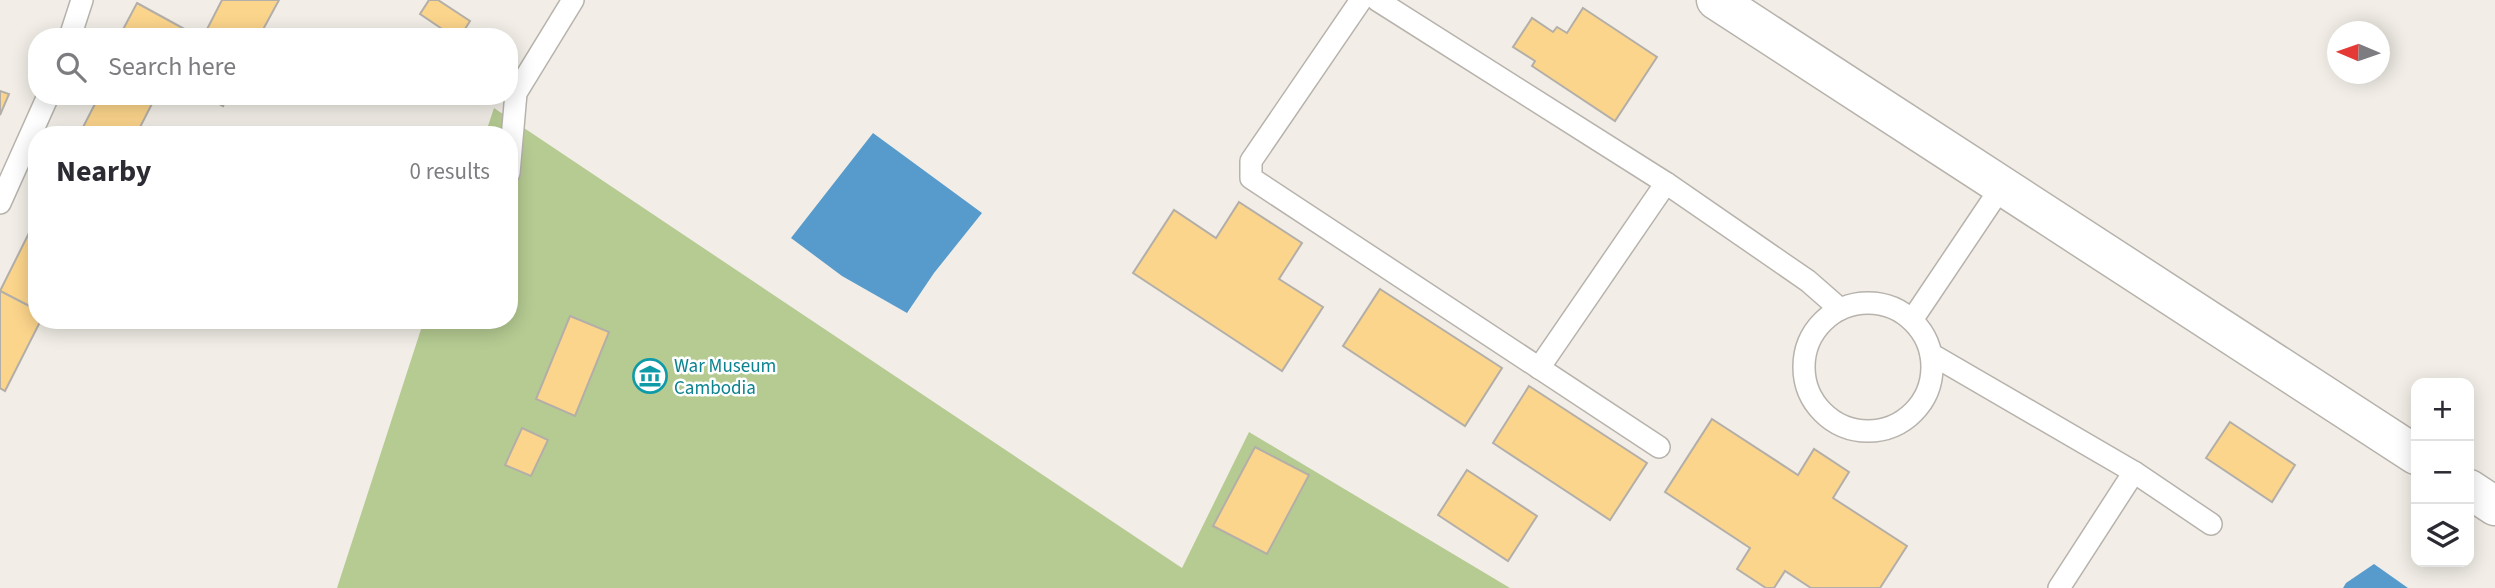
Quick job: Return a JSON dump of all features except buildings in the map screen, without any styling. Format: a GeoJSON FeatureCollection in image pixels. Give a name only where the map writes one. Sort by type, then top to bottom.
{"type":"FeatureCollection","features":[{"type":"Feature","properties":{"kind":"street"},"geometry":{"type":"LineString","coordinates":[[1716,0],[2411,452]]}},
{"type":"Feature","properties":{"kind":"street"},"geometry":{"type":"LineString","coordinates":[[2474,492],[2495,506]]}},
{"type":"Feature","properties":{"kind":"lane"},"geometry":{"type":"LineString","coordinates":[[72,28],[82,0]]}},
{"type":"Feature","properties":{"kind":"lane"},"geometry":{"type":"LineString","coordinates":[[518,90],[573,0]]}},
{"type":"Feature","properties":{"kind":"lane"},"geometry":{"type":"LineString","coordinates":[[1361,0],[1251,161],[1251,178],[1659,447]]}},
{"type":"Feature","properties":{"kind":"lane"},"geometry":{"type":"LineString","coordinates":[[1377,0],[1666,183],[1808,281],[1840,309]]}},
{"type":"Feature","properties":{"kind":"lane"},"geometry":{"type":"LineString","coordinates":[[35,126],[44,105]]}},
{"type":"Feature","properties":{"kind":"lane"},"geometry":{"type":"LineString","coordinates":[[513,126],[515,105]]}},
{"type":"Feature","properties":{"kind":"lane"},"geometry":{"type":"LineString","coordinates":[[0,203],[28,141]]}},
{"type":"Feature","properties":{"kind":"lane"},"geometry":{"type":"LineString","coordinates":[[1539,368],[1666,183]]}},
{"type":"Feature","properties":{"kind":"lane"},"geometry":{"type":"LineString","coordinates":[[1912,320],[2002,186]]}},
{"type":"Feature","properties":{"kind":"lane"},"geometry":{"type":"LineString","coordinates":[[1878,303],[1896,309],[1912,320],[1924,336],[1931,354],[1931,380],[1921,404],[1903,422],[1878,431],[1852,430],[1829,419],[1812,399],[1804,374],[1807,348],[1819,325],[1840,309],[1858,304],[1878,303]]}},
{"type":"Feature","properties":{"kind":"lane"},"geometry":{"type":"LineString","coordinates":[[1931,354],[2134,472],[2211,524]]}},
{"type":"Feature","properties":{"kind":"lane"},"geometry":{"type":"LineString","coordinates":[[2059,588],[2134,472]]}},
{"type":"Feature","properties":{"kind":"green space","name":"War Museum Cambodia"},"geometry":{"type":"Polygon","coordinates":[[[494,108],[1182,568],[1249,432],[1510,588],[337,588],[421,329],[518,329],[518,126],[488,126],[494,108]]]}},
{"type":"Feature","properties":{"kind":"water"},"geometry":{"type":"Polygon","coordinates":[[[873,133],[982,213],[934,273],[907,313],[842,276],[791,238],[873,133]]]}},
{"type":"Feature","properties":{"kind":"water"},"geometry":{"type":"Polygon","coordinates":[[[2374,564],[2408,588],[2343,588],[2346,583],[2374,564]]]}},
{"type":"Feature","properties":{"kind":"place","name":"War Museum Cambodia"},"geometry":{"type":"Point","coordinates":[650,376]}}]}
